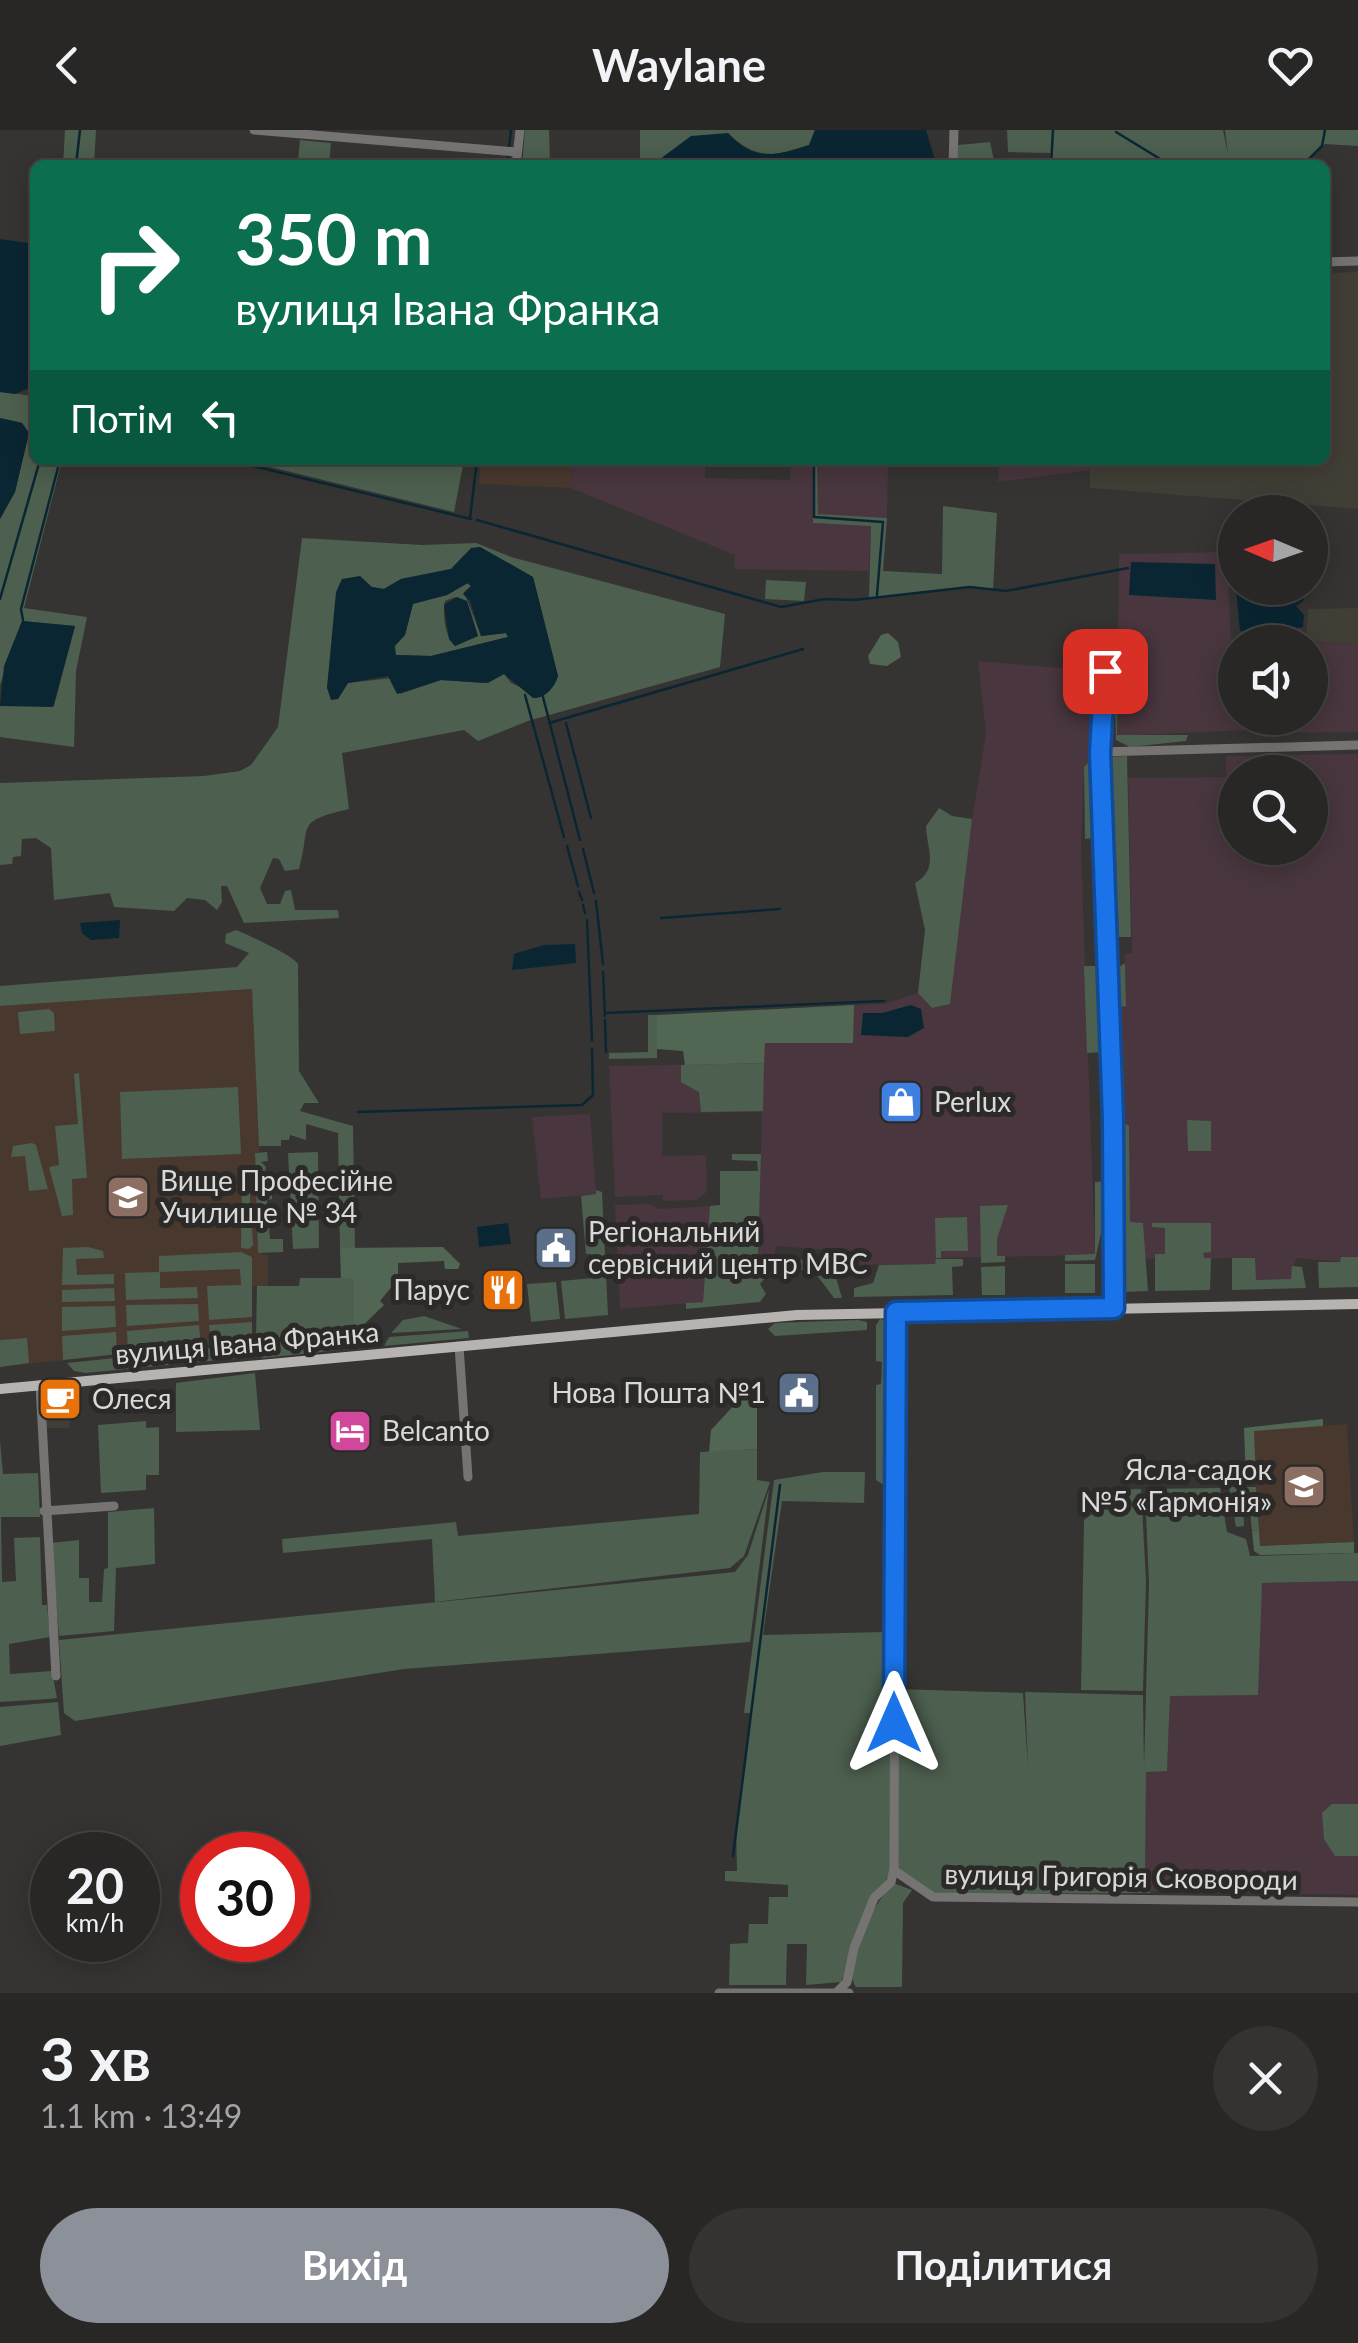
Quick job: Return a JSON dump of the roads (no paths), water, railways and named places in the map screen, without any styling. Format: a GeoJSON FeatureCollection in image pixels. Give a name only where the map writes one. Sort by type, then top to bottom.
{"type":"FeatureCollection","features":[{"type":"Feature","properties":{"kind":"main road","name":"вулиця Івана Франка"},"geometry":{"type":"LineString","coordinates":[[0,1389],[764,1318],[1358,1304]]}},
{"type":"Feature","properties":{"kind":"street"},"geometry":{"type":"LineString","coordinates":[[254,130],[378,136],[518,152]]}},
{"type":"Feature","properties":{"kind":"street"},"geometry":{"type":"LineString","coordinates":[[517,160],[520,130]]}},
{"type":"Feature","properties":{"kind":"street"},"geometry":{"type":"LineString","coordinates":[[953,160],[954,130]]}},
{"type":"Feature","properties":{"kind":"street"},"geometry":{"type":"LineString","coordinates":[[1330,262],[1358,261]]}},
{"type":"Feature","properties":{"kind":"street"},"geometry":{"type":"LineString","coordinates":[[1105,671],[1100,752],[1113,1119],[1114,1308]]}},
{"type":"Feature","properties":{"kind":"street"},"geometry":{"type":"LineString","coordinates":[[1102,728],[1110,742],[1124,751]]}},
{"type":"Feature","properties":{"kind":"street"},"geometry":{"type":"LineString","coordinates":[[1100,752],[1358,745]]}},
{"type":"Feature","properties":{"kind":"street"},"geometry":{"type":"LineString","coordinates":[[836,1993],[847,1982],[854,1948],[874,1898],[890,1882],[894,1868],[896,1312]]}},
{"type":"Feature","properties":{"kind":"street"},"geometry":{"type":"LineString","coordinates":[[459,1346],[468,1477]]}},
{"type":"Feature","properties":{"kind":"street"},"geometry":{"type":"LineString","coordinates":[[40,1385],[56,1676]]}},
{"type":"Feature","properties":{"kind":"street"},"geometry":{"type":"LineString","coordinates":[[44,1512],[114,1506]]}},
{"type":"Feature","properties":{"kind":"street","name":"вулиця Григорія Сковороди"},"geometry":{"type":"LineString","coordinates":[[894,1868],[902,1879],[933,1897],[1358,1902]]}},
{"type":"Feature","properties":{"kind":"street"},"geometry":{"type":"LineString","coordinates":[[719,1993],[850,1993]]}},
{"type":"Feature","properties":{"kind":"water"},"geometry":{"type":"Polygon","coordinates":[[[815,130],[926,130],[935,160],[659,160],[691,136],[728,133],[747,149],[766,154],[809,145],[815,130]]]}},
{"type":"Feature","properties":{"kind":"water"},"geometry":{"type":"Polygon","coordinates":[[[0,239],[30,243],[30,364],[29,388],[15,394],[0,392],[0,239]]]}},
{"type":"Feature","properties":{"kind":"water"},"geometry":{"type":"Polygon","coordinates":[[[0,418],[22,423],[29,433],[15,492],[0,519],[0,418]]]}},
{"type":"Feature","properties":{"kind":"water"},"geometry":{"type":"Polygon","coordinates":[[[480,547],[533,577],[558,676],[549,692],[533,698],[504,674],[488,683],[441,680],[397,694],[388,676],[348,683],[338,699],[331,700],[327,688],[336,592],[342,579],[360,576],[372,587],[384,589],[401,579],[451,569],[471,548],[480,547]],[[468,583],[447,595],[413,604],[405,635],[394,647],[396,655],[431,656],[508,637],[506,633],[481,636],[470,601],[463,594],[471,586],[468,583]]]}},
{"type":"Feature","properties":{"kind":"water"},"geometry":{"type":"Polygon","coordinates":[[[1131,562],[1215,564],[1216,600],[1129,595],[1131,562]]]}},
{"type":"Feature","properties":{"kind":"water"},"geometry":{"type":"Polygon","coordinates":[[[457,597],[467,601],[478,636],[455,646],[449,639],[444,605],[457,597]]]}},
{"type":"Feature","properties":{"kind":"water"},"geometry":{"type":"Polygon","coordinates":[[[1238,605],[1297,605],[1304,615],[1303,625],[1239,625],[1238,605]]]}},
{"type":"Feature","properties":{"kind":"water"},"geometry":{"type":"Polygon","coordinates":[[[22,621],[75,626],[53,707],[0,706],[4,666],[22,621]]]}},
{"type":"Feature","properties":{"kind":"water"},"geometry":{"type":"Polygon","coordinates":[[[120,920],[119,938],[91,940],[82,933],[80,923],[120,920]]]}},
{"type":"Feature","properties":{"kind":"water"},"geometry":{"type":"Polygon","coordinates":[[[575,944],[576,963],[512,970],[514,954],[544,945],[575,944]]]}},
{"type":"Feature","properties":{"kind":"water"},"geometry":{"type":"Polygon","coordinates":[[[911,1005],[921,1009],[924,1028],[908,1037],[861,1035],[863,1013],[882,1013],[911,1005]]]}},
{"type":"Feature","properties":{"kind":"water"},"geometry":{"type":"Polygon","coordinates":[[[508,1223],[511,1244],[479,1247],[477,1227],[508,1223]]]}},
{"type":"Feature","properties":{"kind":"waterway"},"geometry":{"type":"LineString","coordinates":[[77,160],[80,130]]}},
{"type":"Feature","properties":{"kind":"waterway"},"geometry":{"type":"LineString","coordinates":[[509,148],[511,130]]}},
{"type":"Feature","properties":{"kind":"waterway"},"geometry":{"type":"LineString","coordinates":[[1051,160],[1053,130]]}},
{"type":"Feature","properties":{"kind":"waterway"},"geometry":{"type":"LineString","coordinates":[[1308,160],[1322,146],[1325,130]]}},
{"type":"Feature","properties":{"kind":"waterway"},"geometry":{"type":"LineString","coordinates":[[1116,132],[1162,160]]}},
{"type":"Feature","properties":{"kind":"waterway"},"geometry":{"type":"LineString","coordinates":[[0,599],[39,465]]}},
{"type":"Feature","properties":{"kind":"waterway"},"geometry":{"type":"LineString","coordinates":[[23,620],[21,609],[59,465]]}},
{"type":"Feature","properties":{"kind":"waterway"},"geometry":{"type":"LineString","coordinates":[[249,465],[471,519]]}},
{"type":"Feature","properties":{"kind":"waterway"},"geometry":{"type":"LineString","coordinates":[[470,518],[476,465]]}},
{"type":"Feature","properties":{"kind":"waterway"},"geometry":{"type":"LineString","coordinates":[[814,465],[814,517],[883,522],[877,595]]}},
{"type":"Feature","properties":{"kind":"waterway"},"geometry":{"type":"LineString","coordinates":[[477,520],[781,607],[825,599],[854,600],[970,587],[1006,591],[1128,568]]}},
{"type":"Feature","properties":{"kind":"waterway"},"geometry":{"type":"LineString","coordinates":[[549,723],[803,649]]}},
{"type":"Feature","properties":{"kind":"waterway"},"geometry":{"type":"LineString","coordinates":[[525,695],[564,837]]}},
{"type":"Feature","properties":{"kind":"waterway"},"geometry":{"type":"LineString","coordinates":[[543,697],[580,840]]}},
{"type":"Feature","properties":{"kind":"waterway"},"geometry":{"type":"LineString","coordinates":[[566,723],[591,818]]}},
{"type":"Feature","properties":{"kind":"waterway"},"geometry":{"type":"LineString","coordinates":[[567,846],[578,886]]}},
{"type":"Feature","properties":{"kind":"waterway"},"geometry":{"type":"LineString","coordinates":[[583,849],[594,893]]}},
{"type":"Feature","properties":{"kind":"waterway"},"geometry":{"type":"LineString","coordinates":[[579,892],[582,900]]}},
{"type":"Feature","properties":{"kind":"waterway"},"geometry":{"type":"LineString","coordinates":[[596,901],[603,964]]}},
{"type":"Feature","properties":{"kind":"waterway"},"geometry":{"type":"LineString","coordinates":[[583,905],[585,913]]}},
{"type":"Feature","properties":{"kind":"waterway"},"geometry":{"type":"LineString","coordinates":[[661,918],[780,909]]}},
{"type":"Feature","properties":{"kind":"waterway"},"geometry":{"type":"LineString","coordinates":[[587,920],[592,1040]]}},
{"type":"Feature","properties":{"kind":"waterway"},"geometry":{"type":"LineString","coordinates":[[603,972],[605,1016]]}},
{"type":"Feature","properties":{"kind":"waterway"},"geometry":{"type":"LineString","coordinates":[[605,1013],[884,1001]]}},
{"type":"Feature","properties":{"kind":"waterway"},"geometry":{"type":"LineString","coordinates":[[605,1020],[606,1052]]}},
{"type":"Feature","properties":{"kind":"waterway"},"geometry":{"type":"LineString","coordinates":[[358,1112],[582,1105],[593,1095],[592,1049]]}},
{"type":"Feature","properties":{"kind":"waterway"},"geometry":{"type":"LineString","coordinates":[[733,1856],[780,1485]]}},
{"type":"Feature","properties":{"kind":"place","name":"Perlux"},"geometry":{"type":"Point","coordinates":[901,1102]}},
{"type":"Feature","properties":{"kind":"place","name":"Вище Професійне Училище № 34"},"geometry":{"type":"Point","coordinates":[128,1197]}},
{"type":"Feature","properties":{"kind":"place","name":"Регіональний сервісний центр МВС"},"geometry":{"type":"Point","coordinates":[556,1248]}},
{"type":"Feature","properties":{"kind":"place","name":"Парус"},"geometry":{"type":"Point","coordinates":[503,1290]}},
{"type":"Feature","properties":{"kind":"place","name":"Нова Пошта №1"},"geometry":{"type":"Point","coordinates":[799,1393]}},
{"type":"Feature","properties":{"kind":"place","name":"Олеся"},"geometry":{"type":"Point","coordinates":[60,1399]}},
{"type":"Feature","properties":{"kind":"place","name":"Belcanto"},"geometry":{"type":"Point","coordinates":[350,1431]}},
{"type":"Feature","properties":{"kind":"place","name":"Ясла-садок №5 «Гармонія»"},"geometry":{"type":"Point","coordinates":[1304,1486]}}]}
